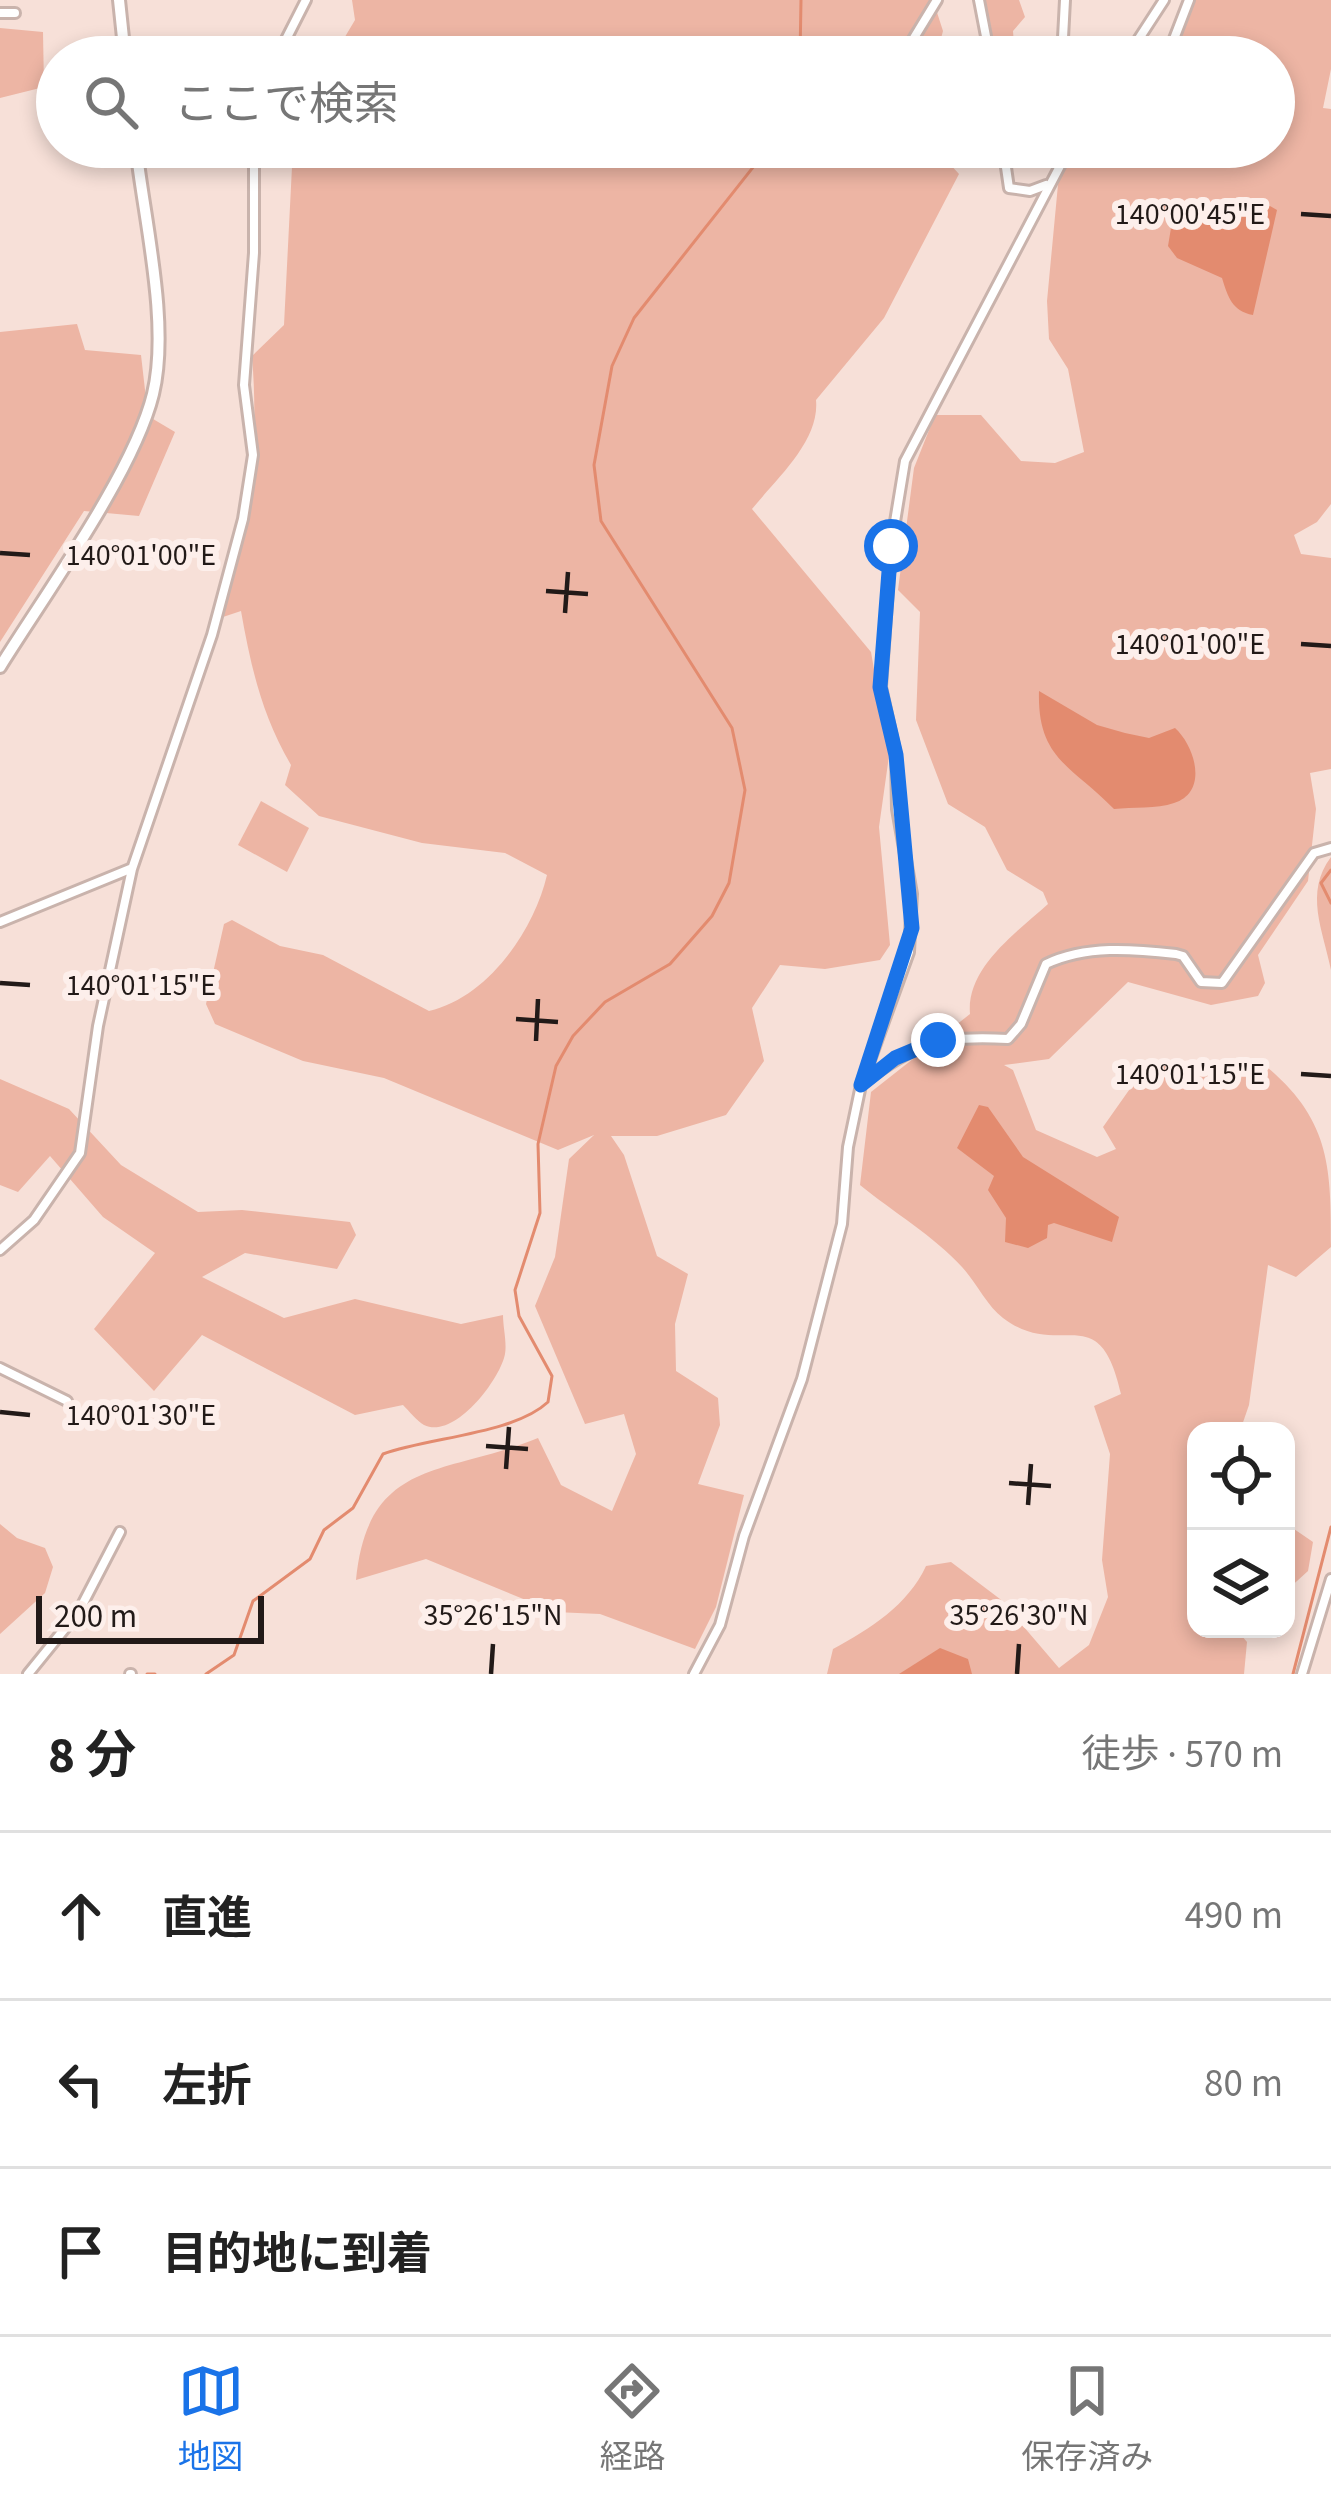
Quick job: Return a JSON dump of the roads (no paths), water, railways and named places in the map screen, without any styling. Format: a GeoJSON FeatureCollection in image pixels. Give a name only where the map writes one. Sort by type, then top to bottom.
{"type":"FeatureCollection","features":[{"type":"Feature","properties":{"kind":"street"},"geometry":{"type":"LineString","coordinates":[[118,0],[122,36]]}},
{"type":"Feature","properties":{"kind":"street"},"geometry":{"type":"LineString","coordinates":[[288,36],[306,0]]}},
{"type":"Feature","properties":{"kind":"street"},"geometry":{"type":"LineString","coordinates":[[915,36],[937,0]]}},
{"type":"Feature","properties":{"kind":"street"},"geometry":{"type":"LineString","coordinates":[[979,0],[986,36]]}},
{"type":"Feature","properties":{"kind":"street"},"geometry":{"type":"LineString","coordinates":[[1063,36],[1065,0]]}},
{"type":"Feature","properties":{"kind":"street"},"geometry":{"type":"LineString","coordinates":[[1141,36],[1164,0]]}},
{"type":"Feature","properties":{"kind":"street"},"geometry":{"type":"LineString","coordinates":[[1175,36],[1190,0]]}},
{"type":"Feature","properties":{"kind":"street"},"geometry":{"type":"LineString","coordinates":[[0,13],[15,13]]}},
{"type":"Feature","properties":{"kind":"street"},"geometry":{"type":"LineString","coordinates":[[0,667],[94,513],[153,394],[155,316],[138,168]]}},
{"type":"Feature","properties":{"kind":"street"},"geometry":{"type":"LineString","coordinates":[[0,1250],[34,1220],[80,1154],[98,1026],[131,869],[209,644],[243,520],[253,455],[244,385],[254,254],[254,168]]}},
{"type":"Feature","properties":{"kind":"street"},"geometry":{"type":"LineString","coordinates":[[1006,168],[1009,188],[1030,191],[1046,185]]}},
{"type":"Feature","properties":{"kind":"street"},"geometry":{"type":"LineString","coordinates":[[694,1674],[720,1625],[744,1536],[802,1379],[842,1224],[848,1147],[861,1085],[912,928],[896,755],[880,687],[898,490],[920,425],[1019,251],[1057,168]]}},
{"type":"Feature","properties":{"kind":"street"},"geometry":{"type":"LineString","coordinates":[[861,1085],[895,1058],[938,1040],[958,1036],[1008,1040],[1021,1024],[1046,964],[1058,958],[1100,948],[1176,954],[1184,956],[1201,982],[1222,983],[1315,853],[1331,848]]}},
{"type":"Feature","properties":{"kind":"street"},"geometry":{"type":"LineString","coordinates":[[0,922],[131,869]]}},
{"type":"Feature","properties":{"kind":"street"},"geometry":{"type":"LineString","coordinates":[[0,1367],[67,1401]]}},
{"type":"Feature","properties":{"kind":"street"},"geometry":{"type":"LineString","coordinates":[[28,1674],[79,1611],[120,1532]]}},
{"type":"Feature","properties":{"kind":"street"},"geometry":{"type":"LineString","coordinates":[[1302,1674],[1331,1579]]}},
{"type":"Feature","properties":{"kind":"waterway"},"geometry":{"type":"LineString","coordinates":[[800,36],[801,0]]}},
{"type":"Feature","properties":{"kind":"waterway"},"geometry":{"type":"LineString","coordinates":[[206,1674],[234,1655],[253,1601],[310,1559],[324,1530],[353,1508],[383,1454],[493,1428],[548,1402],[552,1376],[519,1316],[515,1290],[540,1213],[538,1144],[556,1066],[573,1036],[605,1002],[670,964],[712,916],[729,883],[745,790],[732,728],[601,521],[594,465],[612,366],[634,318],[752,168]]}},
{"type":"Feature","properties":{"kind":"waterway"},"geometry":{"type":"LineString","coordinates":[[1331,870],[1321,883],[1331,903]]}},
{"type":"Feature","properties":{"kind":"waterway"},"geometry":{"type":"LineString","coordinates":[[1293,1674],[1331,1527]]}},
{"type":"Feature","properties":{"kind":"waterway"},"geometry":{"type":"LineString","coordinates":[[147,1674],[155,1674]]}}]}
